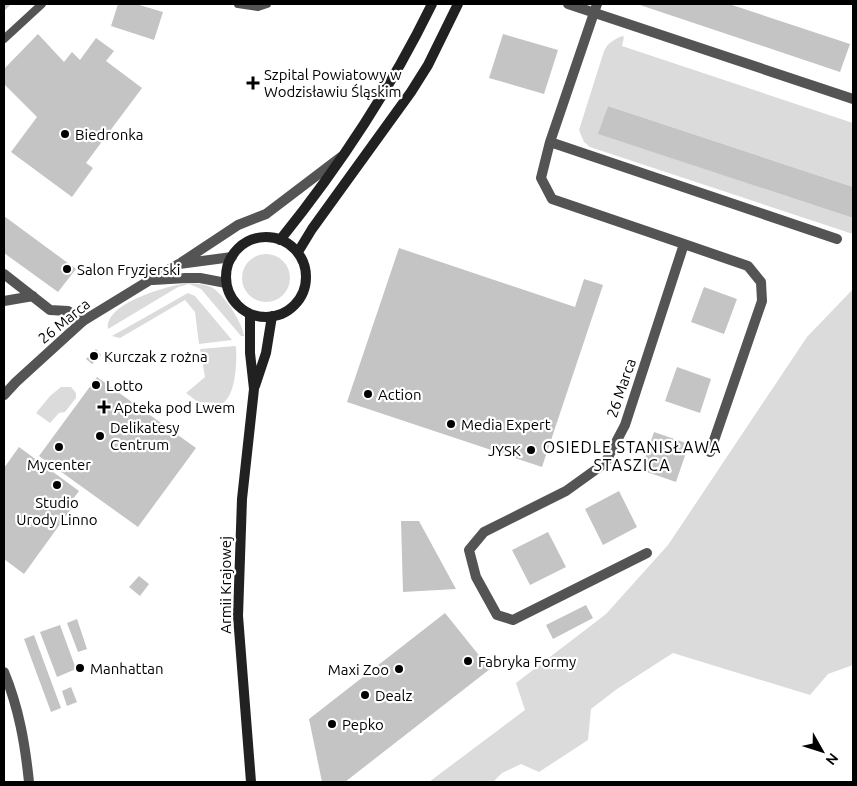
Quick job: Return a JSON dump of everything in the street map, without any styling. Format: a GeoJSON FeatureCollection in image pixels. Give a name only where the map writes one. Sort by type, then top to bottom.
{"type":"FeatureCollection","features":[{"type":"Feature","properties":{"kind":"main road"},"geometry":{"type":"LineString","coordinates":[[280,240],[308,205],[370,116],[432,4]]}},
{"type":"Feature","properties":{"kind":"main road"},"geometry":{"type":"LineString","coordinates":[[298,252],[312,228],[415,86],[428,65],[458,4]]}},
{"type":"Feature","properties":{"kind":"main road"},"geometry":{"type":"LineString","coordinates":[[266,238],[280,240],[289,244],[298,252],[306,276],[302,295],[288,310],[272,316],[262,317],[250,314],[235,302],[226,283],[227,270],[232,257],[240,247],[252,240],[266,238]]}},
{"type":"Feature","properties":{"kind":"main road","name":"Armii Krajowej"},"geometry":{"type":"LineString","coordinates":[[250,314],[250,353],[254,389]]}},
{"type":"Feature","properties":{"kind":"main road","name":"Armii Krajowej"},"geometry":{"type":"LineString","coordinates":[[251,782],[238,616],[242,499],[254,389],[266,353],[272,316]]}},
{"type":"Feature","properties":{"kind":"street"},"geometry":{"type":"LineString","coordinates":[[568,4],[596,8],[853,99]]}},
{"type":"Feature","properties":{"kind":"street"},"geometry":{"type":"LineString","coordinates":[[596,8],[550,142],[541,178],[552,199],[748,266],[761,282],[762,301],[710,452]]}},
{"type":"Feature","properties":{"kind":"street"},"geometry":{"type":"LineString","coordinates":[[550,142],[837,239]]}},
{"type":"Feature","properties":{"kind":"street"},"geometry":{"type":"LineString","coordinates":[[179,264],[238,225],[266,214],[341,157]]}},
{"type":"Feature","properties":{"kind":"street","name":"26 Marca"},"geometry":{"type":"LineString","coordinates":[[647,552],[513,620],[497,615],[476,577],[469,550],[484,532],[566,492],[605,463],[625,425],[684,244]]}},
{"type":"Feature","properties":{"kind":"street","name":"26 Marca"},"geometry":{"type":"LineString","coordinates":[[4,395],[83,321],[150,280],[179,264],[232,257]]}},
{"type":"Feature","properties":{"kind":"street"},"geometry":{"type":"LineString","coordinates":[[4,274],[50,310],[68,312],[83,321]]}},
{"type":"Feature","properties":{"kind":"street","name":"26 Marca"},"geometry":{"type":"LineString","coordinates":[[150,280],[200,278],[226,283]]}},
{"type":"Feature","properties":{"kind":"street"},"geometry":{"type":"LineString","coordinates":[[4,301],[33,296]]}},
{"type":"Feature","properties":{"kind":"street"},"geometry":{"type":"LineString","coordinates":[[4,672],[20,722],[25,745],[29,782]]}},
{"type":"Feature","properties":{"kind":"lane"},"geometry":{"type":"LineString","coordinates":[[4,39],[42,4]]}},
{"type":"Feature","properties":{"kind":"lane"},"geometry":{"type":"LineString","coordinates":[[238,4],[258,6],[267,4]]}},
{"type":"Feature","properties":{"kind":"shaded area"},"geometry":{"type":"Polygon","coordinates":[[[622,36],[624,37],[622,46],[853,123],[853,187],[608,106],[599,134],[853,218],[853,234],[590,147],[584,142],[579,130],[604,51],[611,42],[622,36]]]}},
{"type":"Feature","properties":{"kind":"shaded area"},"geometry":{"type":"Polygon","coordinates":[[[266,254],[275,256],[283,261],[288,269],[290,278],[288,287],[283,295],[275,300],[266,302],[257,300],[249,295],[244,287],[242,278],[244,269],[249,261],[257,256],[266,254]]]}},
{"type":"Feature","properties":{"kind":"shaded area"},"geometry":{"type":"Polygon","coordinates":[[[187,283],[205,285],[216,290],[236,316],[244,336],[241,336],[201,289],[189,284],[178,287],[108,329],[109,320],[116,311],[126,304],[153,292],[187,283]]]}},
{"type":"Feature","properties":{"kind":"shaded area"},"geometry":{"type":"Polygon","coordinates":[[[853,289],[853,665],[828,674],[810,695],[673,653],[617,689],[591,709],[588,740],[539,772],[521,764],[502,773],[493,782],[429,782],[525,710],[516,683],[606,614],[668,545],[807,337],[853,289]]]}},
{"type":"Feature","properties":{"kind":"shaded area"},"geometry":{"type":"Polygon","coordinates":[[[188,293],[195,296],[232,340],[199,344],[195,312],[185,300],[120,338],[112,336],[188,293]]]}},
{"type":"Feature","properties":{"kind":"shaded area"},"geometry":{"type":"Polygon","coordinates":[[[235,346],[235,377],[231,393],[223,403],[198,402],[186,393],[205,377],[200,349],[235,346]]]}},
{"type":"Feature","properties":{"kind":"shaded area"},"geometry":{"type":"Polygon","coordinates":[[[61,387],[71,387],[76,393],[76,398],[65,412],[59,413],[50,423],[36,413],[50,396],[61,387]]]}},
{"type":"Feature","properties":{"kind":"building"},"geometry":{"type":"Polygon","coordinates":[[[4,4],[10,5],[4,11],[4,4]]]}},
{"type":"Feature","properties":{"kind":"building"},"geometry":{"type":"Polygon","coordinates":[[[118,4],[136,4],[163,12],[154,40],[111,26],[118,4]]]}},
{"type":"Feature","properties":{"kind":"building"},"geometry":{"type":"Polygon","coordinates":[[[637,4],[729,4],[850,44],[840,72],[637,4]]]}},
{"type":"Feature","properties":{"kind":"building","name":"Biedronka"},"geometry":{"type":"Polygon","coordinates":[[[38,34],[64,62],[72,52],[80,60],[96,38],[114,51],[106,61],[142,88],[86,163],[93,168],[72,197],[11,152],[37,117],[4,84],[4,69],[38,34]]]}},
{"type":"Feature","properties":{"kind":"building"},"geometry":{"type":"Polygon","coordinates":[[[503,34],[558,50],[544,94],[489,78],[503,34]]]}},
{"type":"Feature","properties":{"kind":"building"},"geometry":{"type":"Polygon","coordinates":[[[608,106],[853,187],[853,218],[598,134],[608,106]]]}},
{"type":"Feature","properties":{"kind":"building"},"geometry":{"type":"Polygon","coordinates":[[[4,216],[76,269],[58,292],[4,253],[4,216]]]}},
{"type":"Feature","properties":{"kind":"building"},"geometry":{"type":"Polygon","coordinates":[[[399,248],[575,307],[584,279],[603,285],[542,467],[347,402],[399,248]]]}},
{"type":"Feature","properties":{"kind":"building"},"geometry":{"type":"Polygon","coordinates":[[[704,287],[737,299],[724,334],[691,322],[704,287]]]}},
{"type":"Feature","properties":{"kind":"building"},"geometry":{"type":"Polygon","coordinates":[[[96,349],[101,355],[92,364],[86,359],[96,349]]]}},
{"type":"Feature","properties":{"kind":"building"},"geometry":{"type":"Polygon","coordinates":[[[677,367],[711,379],[700,413],[665,401],[677,367]]]}},
{"type":"Feature","properties":{"kind":"building"},"geometry":{"type":"Polygon","coordinates":[[[97,377],[196,448],[138,527],[39,456],[97,377]]]}},
{"type":"Feature","properties":{"kind":"building"},"geometry":{"type":"Polygon","coordinates":[[[654,432],[689,444],[676,482],[641,470],[654,432]]]}},
{"type":"Feature","properties":{"kind":"building"},"geometry":{"type":"Polygon","coordinates":[[[19,447],[79,491],[67,507],[71,509],[24,574],[4,559],[4,468],[19,447]]]}},
{"type":"Feature","properties":{"kind":"building"},"geometry":{"type":"Polygon","coordinates":[[[619,491],[637,527],[603,545],[585,509],[619,491]]]}},
{"type":"Feature","properties":{"kind":"building"},"geometry":{"type":"Polygon","coordinates":[[[401,521],[419,521],[456,589],[403,592],[401,521]]]}},
{"type":"Feature","properties":{"kind":"building"},"geometry":{"type":"Polygon","coordinates":[[[548,532],[566,567],[530,585],[512,550],[548,532]]]}},
{"type":"Feature","properties":{"kind":"building"},"geometry":{"type":"Polygon","coordinates":[[[139,576],[149,584],[140,596],[129,587],[139,576]]]}},
{"type":"Feature","properties":{"kind":"building"},"geometry":{"type":"Polygon","coordinates":[[[586,605],[593,618],[553,639],[546,625],[586,605]]]}},
{"type":"Feature","properties":{"kind":"building"},"geometry":{"type":"Polygon","coordinates":[[[445,613],[490,669],[345,782],[322,782],[309,719],[445,613]]]}},
{"type":"Feature","properties":{"kind":"building"},"geometry":{"type":"Polygon","coordinates":[[[77,619],[87,649],[78,652],[67,623],[77,619]]]}},
{"type":"Feature","properties":{"kind":"building"},"geometry":{"type":"Polygon","coordinates":[[[60,625],[76,669],[57,677],[40,632],[60,625]]]}},
{"type":"Feature","properties":{"kind":"building"},"geometry":{"type":"Polygon","coordinates":[[[34,635],[61,708],[51,712],[24,639],[34,635]]]}},
{"type":"Feature","properties":{"kind":"building"},"geometry":{"type":"Polygon","coordinates":[[[71,687],[77,702],[67,706],[62,691],[71,687]]]}},
{"type":"Feature","properties":{"kind":"place","name":"Szpital Powiatowy w Wodzisławiu Śląskim"},"geometry":{"type":"Point","coordinates":[253,83]}},
{"type":"Feature","properties":{"kind":"place","name":"Biedronka"},"geometry":{"type":"Point","coordinates":[65,134]}},
{"type":"Feature","properties":{"kind":"place","name":"Salon Fryzjerski"},"geometry":{"type":"Point","coordinates":[67,269]}},
{"type":"Feature","properties":{"kind":"place","name":"Kurczak z rożna"},"geometry":{"type":"Point","coordinates":[94,356]}},
{"type":"Feature","properties":{"kind":"place","name":"Lotto"},"geometry":{"type":"Point","coordinates":[96,385]}},
{"type":"Feature","properties":{"kind":"place","name":"Action"},"geometry":{"type":"Point","coordinates":[368,394]}},
{"type":"Feature","properties":{"kind":"place","name":"Apteka pod Lwem"},"geometry":{"type":"Point","coordinates":[104,407]}},
{"type":"Feature","properties":{"kind":"place","name":"Media Expert"},"geometry":{"type":"Point","coordinates":[451,424]}},
{"type":"Feature","properties":{"kind":"place","name":"Delikatesy Centrum"},"geometry":{"type":"Point","coordinates":[100,436]}},
{"type":"Feature","properties":{"kind":"place","name":"Mycenter"},"geometry":{"type":"Point","coordinates":[59,447]}},
{"type":"Feature","properties":{"kind":"place","name":"JYSK"},"geometry":{"type":"Point","coordinates":[531,450]}},
{"type":"Feature","properties":{"kind":"place","name":"Studio Urody Linno"},"geometry":{"type":"Point","coordinates":[57,485]}},
{"type":"Feature","properties":{"kind":"place","name":"Fabryka Formy"},"geometry":{"type":"Point","coordinates":[468,661]}},
{"type":"Feature","properties":{"kind":"place","name":"Manhattan"},"geometry":{"type":"Point","coordinates":[80,668]}},
{"type":"Feature","properties":{"kind":"place","name":"Maxi Zoo"},"geometry":{"type":"Point","coordinates":[399,669]}},
{"type":"Feature","properties":{"kind":"place","name":"Dealz"},"geometry":{"type":"Point","coordinates":[365,695]}},
{"type":"Feature","properties":{"kind":"place","name":"Pepko"},"geometry":{"type":"Point","coordinates":[332,724]}},
{"type":"Feature","properties":{"kind":"district","name":"OSIEDLE STANISŁAWA STASZICA"},"geometry":{"type":"Point","coordinates":[632,456]}}]}
